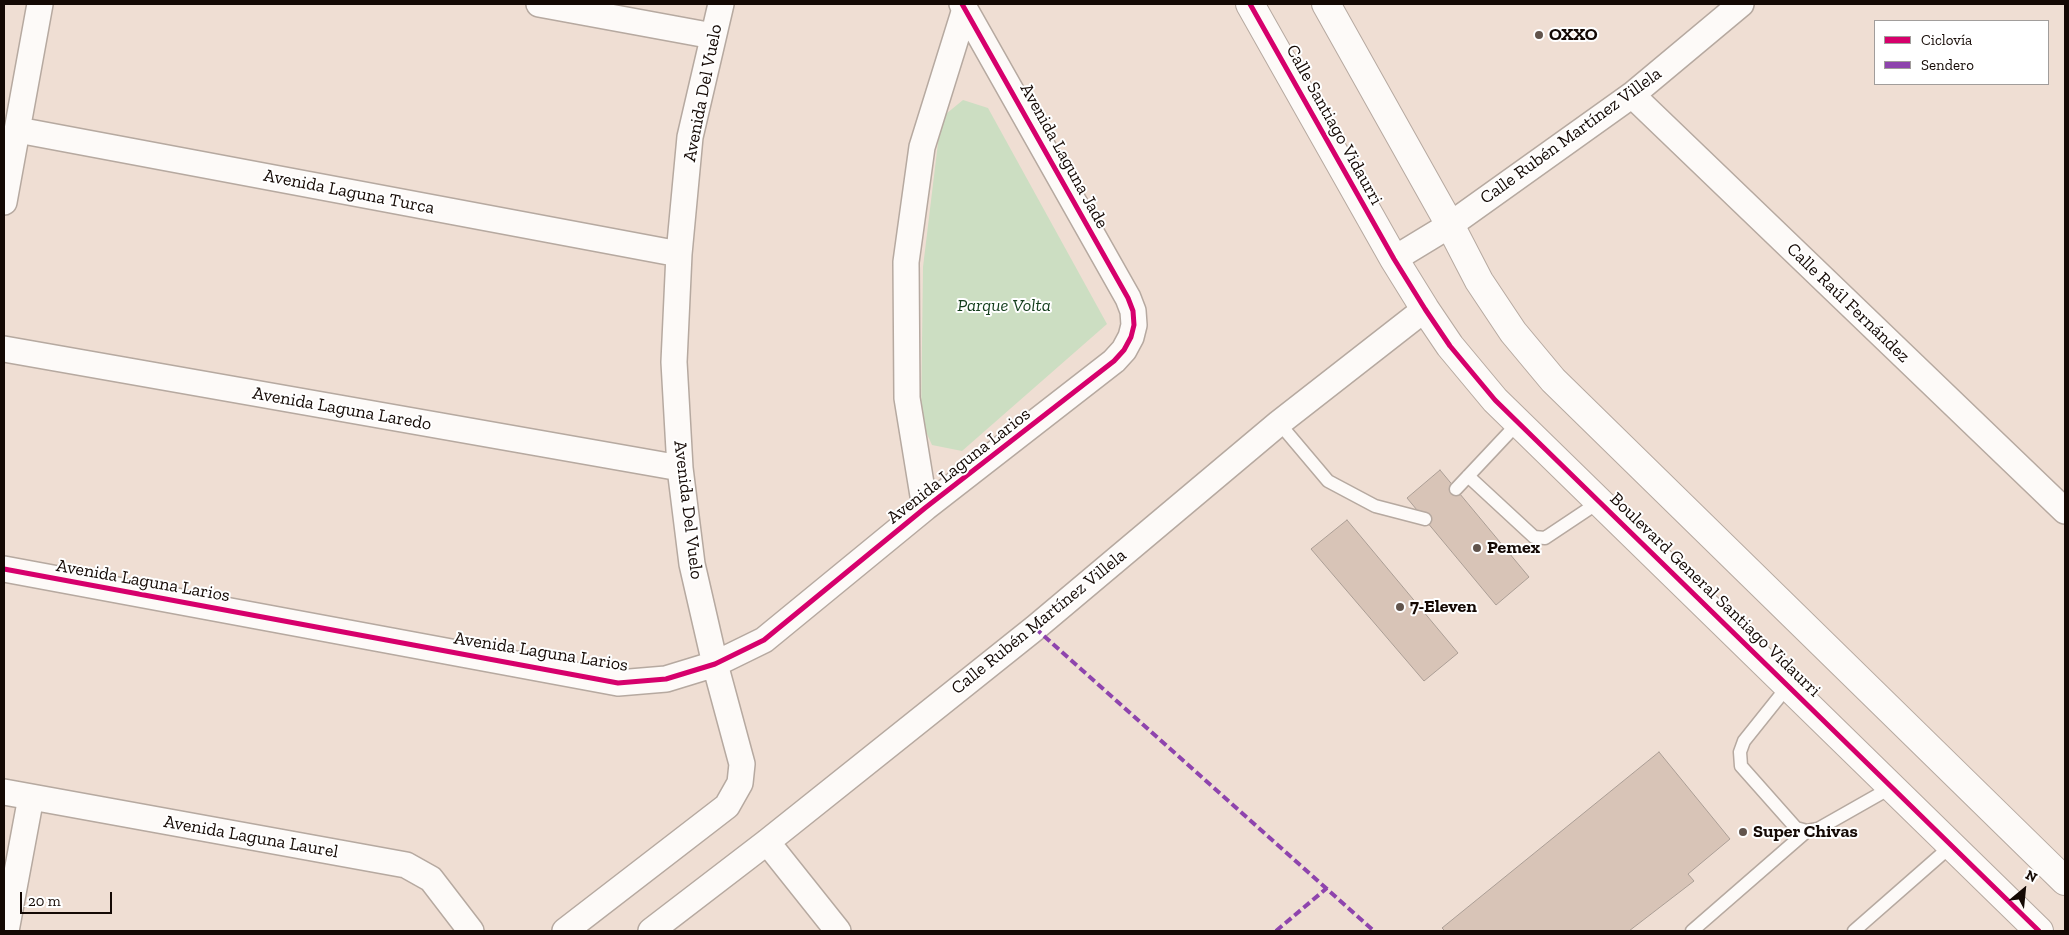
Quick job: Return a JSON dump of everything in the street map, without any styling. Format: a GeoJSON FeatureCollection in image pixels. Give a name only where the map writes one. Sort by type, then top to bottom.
{"type":"FeatureCollection","features":[{"type":"Feature","properties":{"kind":"main road","name":"Calle Santiago Vidaurri"},"geometry":{"type":"LineString","coordinates":[[1250,4],[1394,259]]}},
{"type":"Feature","properties":{"kind":"main road"},"geometry":{"type":"LineString","coordinates":[[1326,4],[1450,225],[1479,281],[1513,332],[1553,380],[2065,881]]}},
{"type":"Feature","properties":{"kind":"main road","name":"Boulevard General Santiago Vidaurri"},"geometry":{"type":"LineString","coordinates":[[1394,259],[1450,346],[1495,400],[2039,931]]}},
{"type":"Feature","properties":{"kind":"street"},"geometry":{"type":"LineString","coordinates":[[4,202],[40,4]]}},
{"type":"Feature","properties":{"kind":"street"},"geometry":{"type":"LineString","coordinates":[[538,4],[713,36]]}},
{"type":"Feature","properties":{"kind":"street","name":"Avenida Del Vuelo"},"geometry":{"type":"LineString","coordinates":[[565,931],[727,806],[740,783],[742,764],[715,664],[692,564],[680,468],[674,362],[679,254],[690,137],[721,4]]}},
{"type":"Feature","properties":{"kind":"street","name":"Calle Rubén Martínez Villela"},"geometry":{"type":"LineString","coordinates":[[1394,259],[1450,225],[1632,95],[1742,4]]}},
{"type":"Feature","properties":{"kind":"street"},"geometry":{"type":"LineString","coordinates":[[926,508],[907,398],[906,262],[922,147],[963,6]]}},
{"type":"Feature","properties":{"kind":"street","name":"Avenida Laguna Jade"},"geometry":{"type":"LineString","coordinates":[[963,6],[1128,298],[1133,311],[1134,325]]}},
{"type":"Feature","properties":{"kind":"street","name":"Calle Raúl Fernández"},"geometry":{"type":"LineString","coordinates":[[1632,95],[2065,511]]}},
{"type":"Feature","properties":{"kind":"street","name":"Avenida Laguna Turca"},"geometry":{"type":"LineString","coordinates":[[18,130],[679,254]]}},
{"type":"Feature","properties":{"kind":"street","name":"Calle Rubén Martínez Villela"},"geometry":{"type":"LineString","coordinates":[[651,931],[767,842],[1035,628],[1279,423],[1425,309]]}},
{"type":"Feature","properties":{"kind":"street","name":"Avenida Laguna Larios"},"geometry":{"type":"LineString","coordinates":[[4,569],[618,682],[666,679],[715,664],[764,640],[926,508],[1114,361],[1124,350],[1134,325]]}},
{"type":"Feature","properties":{"kind":"street","name":"Avenida Laguna Laredo"},"geometry":{"type":"LineString","coordinates":[[4,349],[680,468]]}},
{"type":"Feature","properties":{"kind":"street","name":"Avenida Laguna Laurel"},"geometry":{"type":"LineString","coordinates":[[4,792],[406,865],[430,879],[470,931]]}},
{"type":"Feature","properties":{"kind":"street"},"geometry":{"type":"LineString","coordinates":[[6,931],[31,797]]}},
{"type":"Feature","properties":{"kind":"street"},"geometry":{"type":"LineString","coordinates":[[767,842],[838,931]]}},
{"type":"Feature","properties":{"kind":"lane"},"geometry":{"type":"LineString","coordinates":[[1456,489],[1518,422]]}},
{"type":"Feature","properties":{"kind":"lane"},"geometry":{"type":"LineString","coordinates":[[1279,423],[1328,481],[1375,506],[1425,519]]}},
{"type":"Feature","properties":{"kind":"lane"},"geometry":{"type":"LineString","coordinates":[[1468,476],[1534,537],[1545,538],[1600,502]]}},
{"type":"Feature","properties":{"kind":"lane"},"geometry":{"type":"LineString","coordinates":[[1788,686],[1744,741],[1740,752],[1741,766],[1796,828],[1807,831],[1818,829],[1892,787]]}},
{"type":"Feature","properties":{"kind":"lane"},"geometry":{"type":"LineString","coordinates":[[1692,931],[1807,831]]}},
{"type":"Feature","properties":{"kind":"lane"},"geometry":{"type":"LineString","coordinates":[[1854,931],[1952,846]]}},
{"type":"Feature","properties":{"kind":"green space","name":"Parque Volta"},"geometry":{"type":"Polygon","coordinates":[[[963,100],[988,108],[1107,324],[962,451],[932,445],[921,421],[923,267],[941,118],[963,100]]]}},
{"type":"Feature","properties":{"kind":"building","name":"Pemex"},"geometry":{"type":"Polygon","coordinates":[[[1440,470],[1529,577],[1496,605],[1407,498],[1440,470]]]}},
{"type":"Feature","properties":{"kind":"building"},"geometry":{"type":"Polygon","coordinates":[[[1347,520],[1458,653],[1424,681],[1311,549],[1347,520]]]}},
{"type":"Feature","properties":{"kind":"building"},"geometry":{"type":"Polygon","coordinates":[[[1659,752],[1730,839],[1688,874],[1694,881],[1629,931],[1445,931],[1442,928],[1659,752]]]}},
{"type":"Feature","properties":{"kind":"marked path"},"geometry":{"type":"LineString","coordinates":[[1035,628],[1374,931]]}},
{"type":"Feature","properties":{"kind":"marked path"},"geometry":{"type":"LineString","coordinates":[[1276,931],[1327,888]]}},
{"type":"Feature","properties":{"kind":"cycle path"},"geometry":{"type":"LineString","coordinates":[[4,569],[618,683],[666,679],[715,664],[764,640],[925,508],[1114,361],[1124,350],[1131,337],[1134,325],[1133,311],[1128,298],[962,4]]}},
{"type":"Feature","properties":{"kind":"cycle path"},"geometry":{"type":"LineString","coordinates":[[1250,4],[1394,259],[1450,346],[1495,400],[2039,931]]}},
{"type":"Feature","properties":{"kind":"place","name":"OXXO"},"geometry":{"type":"Point","coordinates":[1539,35]}},
{"type":"Feature","properties":{"kind":"place","name":"Pemex"},"geometry":{"type":"Point","coordinates":[1477,548]}},
{"type":"Feature","properties":{"kind":"place","name":"7-Eleven"},"geometry":{"type":"Point","coordinates":[1400,607]}},
{"type":"Feature","properties":{"kind":"place","name":"Super Chivas"},"geometry":{"type":"Point","coordinates":[1743,832]}}]}
